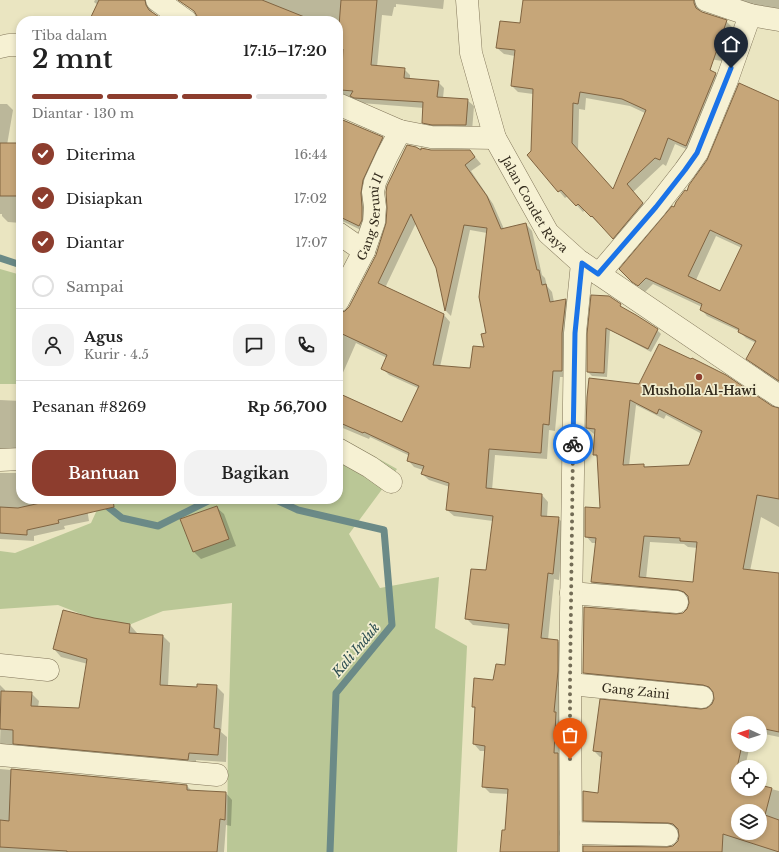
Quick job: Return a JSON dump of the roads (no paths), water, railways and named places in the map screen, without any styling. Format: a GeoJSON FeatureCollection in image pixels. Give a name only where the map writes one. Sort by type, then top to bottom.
{"type":"FeatureCollection","features":[{"type":"Feature","properties":{"kind":"street"},"geometry":{"type":"LineString","coordinates":[[157,0],[179,16]]}},
{"type":"Feature","properties":{"kind":"street","name":"Jalan Condet Raya"},"geometry":{"type":"LineString","coordinates":[[466,0],[471,53],[495,138],[548,233],[590,269],[779,396]]}},
{"type":"Feature","properties":{"kind":"street"},"geometry":{"type":"LineString","coordinates":[[706,0],[750,14],[779,20]]}},
{"type":"Feature","properties":{"kind":"street"},"geometry":{"type":"LineString","coordinates":[[667,835],[571,843],[570,684],[575,333],[590,269],[656,207],[697,153],[727,80],[750,14]]}},
{"type":"Feature","properties":{"kind":"street"},"geometry":{"type":"LineString","coordinates":[[0,47],[16,45]]}},
{"type":"Feature","properties":{"kind":"street"},"geometry":{"type":"LineString","coordinates":[[343,106],[400,131],[431,137],[495,138]]}},
{"type":"Feature","properties":{"kind":"street","name":"Gang Seruni II"},"geometry":{"type":"LineString","coordinates":[[343,291],[364,251],[374,222],[375,207],[373,192],[376,182],[400,131]]}},
{"type":"Feature","properties":{"kind":"street"},"geometry":{"type":"LineString","coordinates":[[343,236],[364,251]]}},
{"type":"Feature","properties":{"kind":"street"},"geometry":{"type":"LineString","coordinates":[[343,452],[370,467],[391,482]]}},
{"type":"Feature","properties":{"kind":"street"},"geometry":{"type":"LineString","coordinates":[[0,460],[16,459]]}},
{"type":"Feature","properties":{"kind":"street"},"geometry":{"type":"LineString","coordinates":[[571,593],[677,602]]}},
{"type":"Feature","properties":{"kind":"street"},"geometry":{"type":"LineString","coordinates":[[0,665],[48,670]]}},
{"type":"Feature","properties":{"kind":"street","name":"Gang Zaini"},"geometry":{"type":"LineString","coordinates":[[570,684],[702,697]]}},
{"type":"Feature","properties":{"kind":"street"},"geometry":{"type":"LineString","coordinates":[[0,755],[217,776]]}},
{"type":"Feature","properties":{"kind":"waterway","name":"Kali Induk"},"geometry":{"type":"LineString","coordinates":[[0,258],[16,263]]}},
{"type":"Feature","properties":{"kind":"waterway","name":"Kali Induk"},"geometry":{"type":"LineString","coordinates":[[104,504],[122,518],[158,526],[202,504]]}},
{"type":"Feature","properties":{"kind":"waterway","name":"Kali Induk"},"geometry":{"type":"LineString","coordinates":[[285,504],[298,510],[384,530],[392,625],[336,693],[330,852]]}},
{"type":"Feature","properties":{"kind":"place","name":"Musholla Al-Hawi"},"geometry":{"type":"Point","coordinates":[699,377]}}]}
